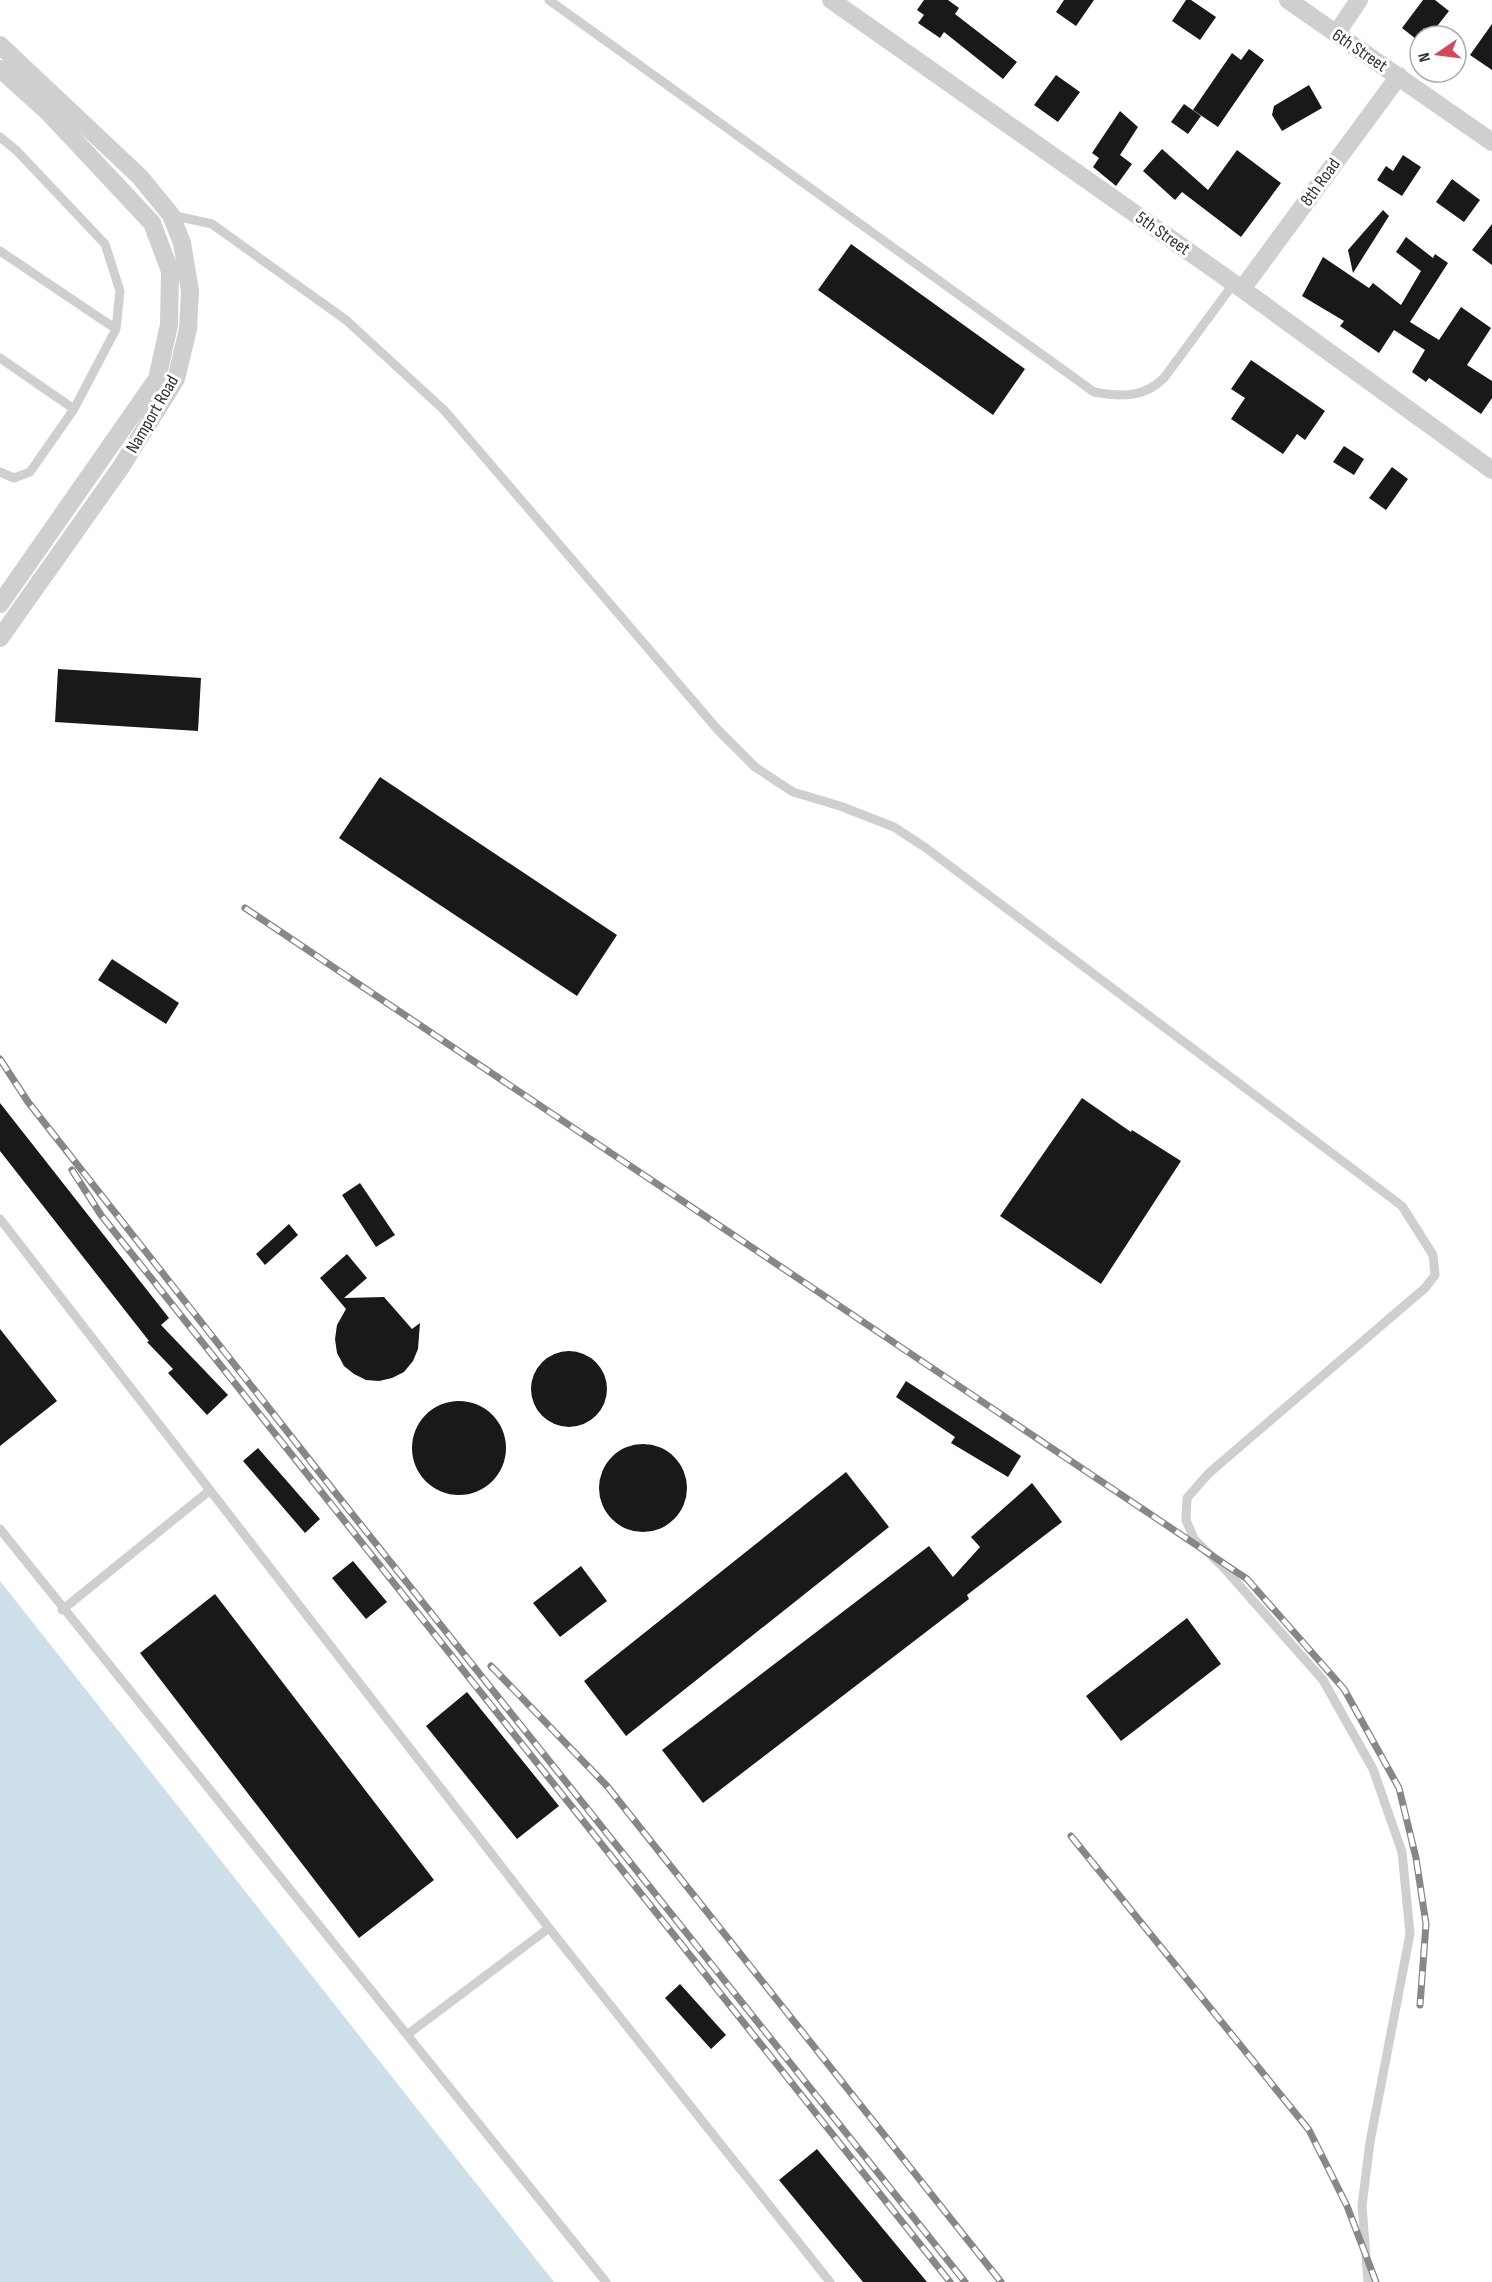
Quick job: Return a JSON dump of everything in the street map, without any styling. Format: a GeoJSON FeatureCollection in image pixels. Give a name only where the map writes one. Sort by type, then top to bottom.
{"type":"FeatureCollection","features":[{"type":"Feature","properties":{"kind":"street","name":"5th Street"},"geometry":{"type":"LineString","coordinates":[[831,0],[1238,286],[1492,470]]}},
{"type":"Feature","properties":{"kind":"street","name":"6th Street"},"geometry":{"type":"LineString","coordinates":[[1288,0],[1492,142]]}},
{"type":"Feature","properties":{"kind":"street"},"geometry":{"type":"LineString","coordinates":[[1336,34],[1359,0]]}},
{"type":"Feature","properties":{"kind":"street","name":"Namport Road"},"geometry":{"type":"LineString","coordinates":[[0,45],[140,177],[171,215],[182,243],[190,291],[188,329],[176,379],[121,467],[0,638]]}},
{"type":"Feature","properties":{"kind":"street"},"geometry":{"type":"LineString","coordinates":[[0,69],[48,112],[152,223],[170,270],[169,325],[157,379],[0,604]]}},
{"type":"Feature","properties":{"kind":"street","name":"8th Road"},"geometry":{"type":"LineString","coordinates":[[1238,286],[1399,76]]}},
{"type":"Feature","properties":{"kind":"lane"},"geometry":{"type":"LineString","coordinates":[[549,0],[1094,392],[1122,397],[1152,390],[1238,286]]}},
{"type":"Feature","properties":{"kind":"lane"},"geometry":{"type":"LineString","coordinates":[[0,138],[17,151],[105,244],[120,291],[116,329],[74,409],[30,472],[14,478],[0,472]]}},
{"type":"Feature","properties":{"kind":"lane"},"geometry":{"type":"LineString","coordinates":[[152,223],[171,215],[212,224],[346,320],[444,410],[718,730],[755,767],[793,792],[875,819],[894,827],[926,848],[1402,1206],[1433,1255],[1435,1275],[1425,1288],[1209,1473],[1187,1498],[1186,1520],[1194,1539],[1323,1680],[1373,1769],[1402,1852],[1410,1934],[1370,2142],[1362,2206],[1368,2282]]}},
{"type":"Feature","properties":{"kind":"lane"},"geometry":{"type":"LineString","coordinates":[[0,252],[116,329]]}},
{"type":"Feature","properties":{"kind":"lane"},"geometry":{"type":"LineString","coordinates":[[0,358],[74,409]]}},
{"type":"Feature","properties":{"kind":"lane"},"geometry":{"type":"LineString","coordinates":[[0,1219],[549,1928],[830,2282]]}},
{"type":"Feature","properties":{"kind":"lane"},"geometry":{"type":"LineString","coordinates":[[62,1610],[209,1491]]}},
{"type":"Feature","properties":{"kind":"lane"},"geometry":{"type":"LineString","coordinates":[[0,1529],[62,1610],[408,2034],[606,2282]]}},
{"type":"Feature","properties":{"kind":"lane"},"geometry":{"type":"LineString","coordinates":[[408,2034],[549,1928]]}},
{"type":"Feature","properties":{"kind":"shaded area"},"geometry":{"type":"Polygon","coordinates":[[[0,1581],[554,2282],[0,2282],[0,1581]]]}},
{"type":"Feature","properties":{"kind":"building"},"geometry":{"type":"Polygon","coordinates":[[[924,0],[948,0],[959,8],[955,14],[1017,62],[1003,79],[944,32],[940,38],[918,23],[924,15],[917,10],[924,0]]]}},
{"type":"Feature","properties":{"kind":"building"},"geometry":{"type":"Polygon","coordinates":[[[1064,0],[1094,0],[1076,26],[1056,12],[1064,0]]]}},
{"type":"Feature","properties":{"kind":"building"},"geometry":{"type":"Polygon","coordinates":[[[1186,0],[1191,0],[1216,17],[1200,40],[1172,21],[1186,0]]]}},
{"type":"Feature","properties":{"kind":"building"},"geometry":{"type":"Polygon","coordinates":[[[1423,0],[1435,0],[1449,11],[1439,24],[1408,24],[1408,33],[1402,28],[1423,0]]]}},
{"type":"Feature","properties":{"kind":"building"},"geometry":{"type":"Polygon","coordinates":[[[1492,24],[1492,70],[1470,55],[1492,24]]]}},
{"type":"Feature","properties":{"kind":"building"},"geometry":{"type":"Polygon","coordinates":[[[1249,49],[1264,60],[1218,127],[1193,110],[1232,53],[1241,60],[1249,49]]]}},
{"type":"Feature","properties":{"kind":"building"},"geometry":{"type":"Polygon","coordinates":[[[1056,75],[1080,92],[1058,122],[1034,105],[1056,75]]]}},
{"type":"Feature","properties":{"kind":"building"},"geometry":{"type":"Polygon","coordinates":[[[1309,85],[1322,108],[1282,131],[1272,115],[1274,106],[1309,85]]]}},
{"type":"Feature","properties":{"kind":"building"},"geometry":{"type":"Polygon","coordinates":[[[1184,104],[1201,116],[1188,134],[1171,122],[1184,104]]]}},
{"type":"Feature","properties":{"kind":"building"},"geometry":{"type":"Polygon","coordinates":[[[1120,111],[1138,127],[1120,155],[1132,164],[1116,186],[1093,167],[1099,158],[1092,153],[1120,111]]]}},
{"type":"Feature","properties":{"kind":"building"},"geometry":{"type":"Polygon","coordinates":[[[1162,149],[1208,190],[1237,150],[1281,183],[1241,237],[1182,192],[1175,200],[1143,171],[1162,149]]]}},
{"type":"Feature","properties":{"kind":"building"},"geometry":{"type":"Polygon","coordinates":[[[1403,155],[1421,167],[1402,196],[1377,180],[1386,166],[1393,171],[1403,155]]]}},
{"type":"Feature","properties":{"kind":"building"},"geometry":{"type":"Polygon","coordinates":[[[1452,179],[1480,200],[1464,222],[1436,202],[1452,179]]]}},
{"type":"Feature","properties":{"kind":"building"},"geometry":{"type":"Polygon","coordinates":[[[1383,210],[1389,216],[1353,273],[1348,250],[1383,210]]]}},
{"type":"Feature","properties":{"kind":"building"},"geometry":{"type":"Polygon","coordinates":[[[1492,224],[1492,265],[1472,250],[1492,224]]]}},
{"type":"Feature","properties":{"kind":"building"},"geometry":{"type":"Polygon","coordinates":[[[1406,237],[1433,258],[1435,254],[1448,263],[1410,322],[1439,340],[1461,307],[1491,328],[1467,365],[1492,381],[1492,398],[1481,414],[1429,378],[1426,382],[1412,372],[1425,350],[1394,330],[1379,353],[1340,326],[1344,321],[1302,296],[1323,257],[1369,288],[1373,283],[1401,305],[1421,271],[1396,252],[1406,237]]]}},
{"type":"Feature","properties":{"kind":"building"},"geometry":{"type":"Polygon","coordinates":[[[851,244],[1025,369],[993,415],[818,290],[851,244]]]}},
{"type":"Feature","properties":{"kind":"building"},"geometry":{"type":"Polygon","coordinates":[[[1251,360],[1325,411],[1305,440],[1297,434],[1283,454],[1231,419],[1245,398],[1231,389],[1251,360]]]}},
{"type":"Feature","properties":{"kind":"building"},"geometry":{"type":"Polygon","coordinates":[[[1344,446],[1364,459],[1354,475],[1333,462],[1344,446]]]}},
{"type":"Feature","properties":{"kind":"building"},"geometry":{"type":"Polygon","coordinates":[[[1392,467],[1408,479],[1386,510],[1369,498],[1392,467]]]}},
{"type":"Feature","properties":{"kind":"building"},"geometry":{"type":"Polygon","coordinates":[[[58,669],[201,678],[198,731],[55,722],[58,669]]]}},
{"type":"Feature","properties":{"kind":"building"},"geometry":{"type":"Polygon","coordinates":[[[380,777],[617,935],[577,996],[339,838],[380,777]]]}},
{"type":"Feature","properties":{"kind":"building"},"geometry":{"type":"Polygon","coordinates":[[[112,959],[179,1003],[166,1024],[98,980],[112,959]]]}},
{"type":"Feature","properties":{"kind":"building"},"geometry":{"type":"Polygon","coordinates":[[[1082,1098],[1131,1132],[1132,1130],[1181,1161],[1101,1284],[1000,1216],[1082,1098]]]}},
{"type":"Feature","properties":{"kind":"building"},"geometry":{"type":"Polygon","coordinates":[[[0,1103],[169,1318],[161,1325],[228,1395],[207,1415],[168,1373],[173,1369],[147,1342],[149,1341],[0,1151],[0,1103]]]}},
{"type":"Feature","properties":{"kind":"building"},"geometry":{"type":"Polygon","coordinates":[[[360,1183],[395,1235],[376,1247],[342,1195],[360,1183]]]}},
{"type":"Feature","properties":{"kind":"building"},"geometry":{"type":"Polygon","coordinates":[[[289,1224],[298,1235],[265,1265],[256,1254],[289,1224]]]}},
{"type":"Feature","properties":{"kind":"building"},"geometry":{"type":"Polygon","coordinates":[[[347,1254],[367,1278],[344,1298],[384,1297],[412,1329],[420,1323],[418,1349],[413,1361],[404,1372],[392,1378],[379,1381],[366,1380],[344,1366],[337,1353],[335,1339],[337,1325],[346,1309],[320,1278],[347,1254]]]}},
{"type":"Feature","properties":{"kind":"building"},"geometry":{"type":"Polygon","coordinates":[[[0,1329],[57,1401],[0,1446],[0,1329]]]}},
{"type":"Feature","properties":{"kind":"building"},"geometry":{"type":"Polygon","coordinates":[[[562,1351],[576,1351],[590,1357],[601,1368],[607,1382],[604,1404],[596,1416],[576,1427],[562,1427],[548,1421],[537,1410],[531,1396],[531,1382],[537,1368],[548,1357],[562,1351]]]}},
{"type":"Feature","properties":{"kind":"building"},"geometry":{"type":"Polygon","coordinates":[[[906,1381],[1021,1456],[1008,1477],[951,1443],[955,1437],[896,1397],[906,1381]]]}},
{"type":"Feature","properties":{"kind":"building"},"geometry":{"type":"Polygon","coordinates":[[[459,1401],[477,1405],[492,1415],[502,1430],[506,1448],[502,1466],[492,1481],[477,1491],[459,1495],[441,1491],[426,1481],[416,1466],[412,1448],[416,1430],[426,1415],[441,1405],[459,1401]]]}},
{"type":"Feature","properties":{"kind":"building"},"geometry":{"type":"Polygon","coordinates":[[[643,1444],[660,1448],[674,1457],[683,1471],[687,1488],[683,1505],[674,1519],[660,1528],[643,1532],[626,1528],[612,1519],[603,1505],[599,1488],[603,1471],[612,1457],[626,1448],[643,1444]]]}},
{"type":"Feature","properties":{"kind":"building"},"geometry":{"type":"Polygon","coordinates":[[[258,1448],[320,1519],[305,1533],[243,1461],[258,1448]]]}},
{"type":"Feature","properties":{"kind":"building"},"geometry":{"type":"Polygon","coordinates":[[[846,1472],[889,1527],[626,1736],[584,1681],[846,1472]]]}},
{"type":"Feature","properties":{"kind":"building"},"geometry":{"type":"Polygon","coordinates":[[[1032,1483],[1062,1522],[967,1595],[969,1599],[703,1803],[662,1750],[929,1546],[953,1577],[980,1547],[971,1537],[1032,1483]]]}},
{"type":"Feature","properties":{"kind":"building"},"geometry":{"type":"Polygon","coordinates":[[[353,1561],[387,1602],[366,1619],[332,1578],[353,1561]]]}},
{"type":"Feature","properties":{"kind":"building"},"geometry":{"type":"Polygon","coordinates":[[[581,1566],[607,1601],[560,1637],[533,1603],[581,1566]]]}},
{"type":"Feature","properties":{"kind":"building"},"geometry":{"type":"Polygon","coordinates":[[[215,1594],[434,1880],[359,1938],[140,1653],[215,1594]]]}},
{"type":"Feature","properties":{"kind":"building"},"geometry":{"type":"Polygon","coordinates":[[[1187,1618],[1221,1664],[1121,1741],[1086,1696],[1187,1618]]]}},
{"type":"Feature","properties":{"kind":"building"},"geometry":{"type":"Polygon","coordinates":[[[467,1692],[559,1806],[517,1839],[426,1726],[467,1692]]]}},
{"type":"Feature","properties":{"kind":"building"},"geometry":{"type":"Polygon","coordinates":[[[680,1984],[726,2035],[711,2049],[665,1998],[680,1984]]]}},
{"type":"Feature","properties":{"kind":"building"},"geometry":{"type":"Polygon","coordinates":[[[817,2149],[927,2282],[863,2282],[779,2180],[817,2149]]]}},
{"type":"Feature","properties":{"kind":"railway"},"geometry":{"type":"LineString","coordinates":[[245,908],[1247,1579],[1344,1689],[1399,1788],[1416,1858],[1426,1924],[1420,2005]]}},
{"type":"Feature","properties":{"kind":"railway"},"geometry":{"type":"LineString","coordinates":[[0,1059],[28,1102],[349,1510],[965,2282]]}},
{"type":"Feature","properties":{"kind":"railway"},"geometry":{"type":"LineString","coordinates":[[72,1170],[101,1215],[950,2282]]}},
{"type":"Feature","properties":{"kind":"railway"},"geometry":{"type":"LineString","coordinates":[[491,1666],[607,1786],[1001,2282]]}},
{"type":"Feature","properties":{"kind":"railway"},"geometry":{"type":"LineString","coordinates":[[1071,1836],[1309,2130],[1347,2206],[1376,2282]]}}]}
